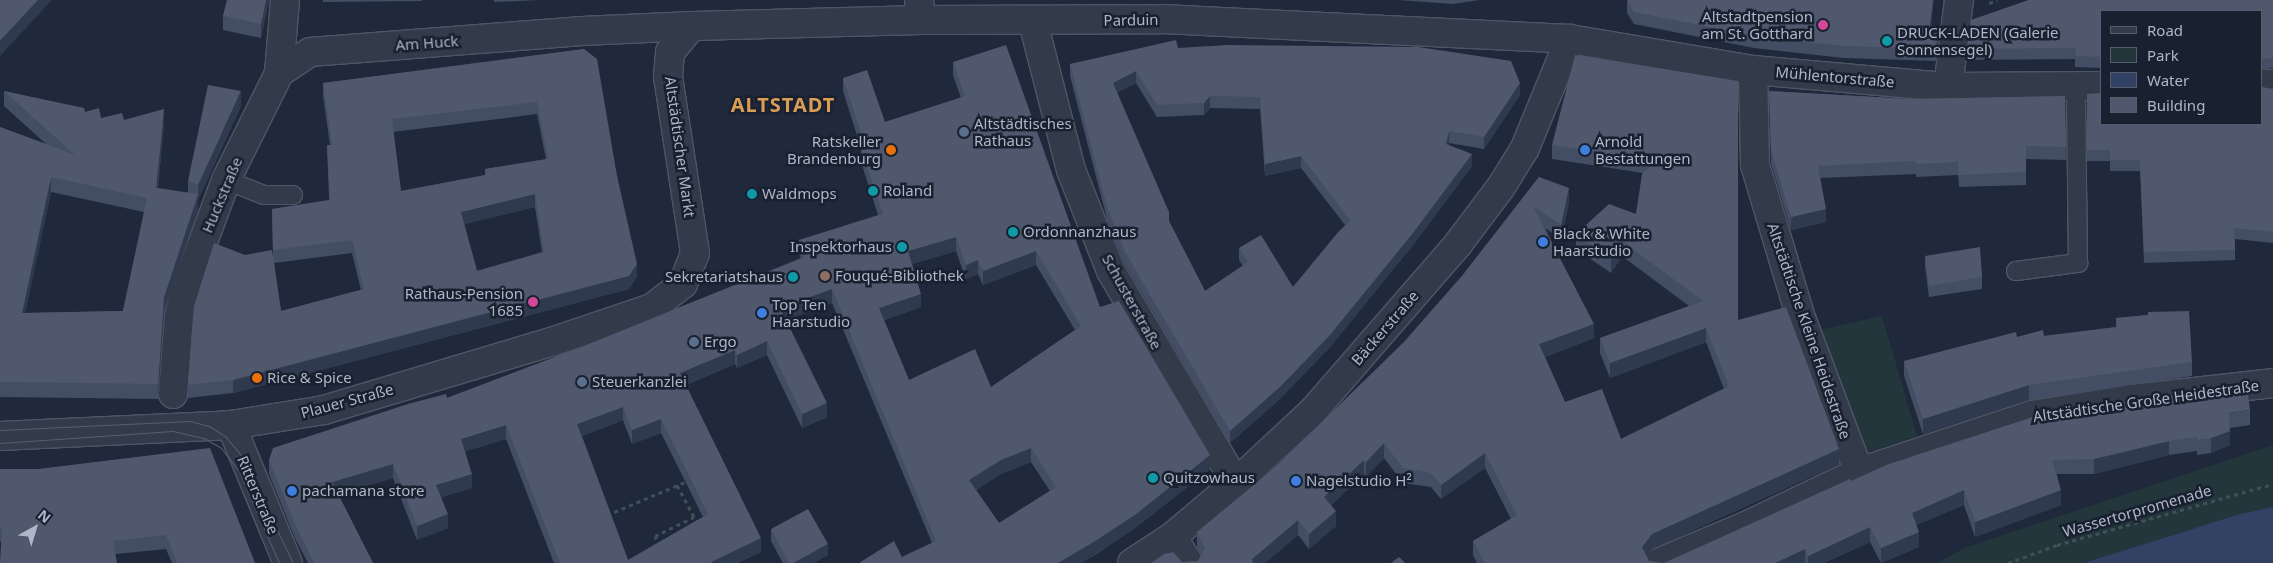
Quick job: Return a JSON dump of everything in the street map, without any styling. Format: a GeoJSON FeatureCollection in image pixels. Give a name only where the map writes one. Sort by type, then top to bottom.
{"type":"FeatureCollection","features":[{"type":"Feature","properties":{"kind":"street","name":"Huckstraße"},"geometry":{"type":"LineString","coordinates":[[173,394],[180,316],[186,285],[226,180],[279,74],[286,0]]}},
{"type":"Feature","properties":{"kind":"street"},"geometry":{"type":"LineString","coordinates":[[1948,87],[1959,0]]}},
{"type":"Feature","properties":{"kind":"street","name":"Parduin"},"geometry":{"type":"LineString","coordinates":[[692,26],[920,10],[1033,22],[1163,19],[1570,39]]}},
{"type":"Feature","properties":{"kind":"street","name":"Schusterstraße"},"geometry":{"type":"LineString","coordinates":[[1033,22],[1071,170],[1111,271],[1236,483]]}},
{"type":"Feature","properties":{"kind":"street","name":"Am Huck"},"geometry":{"type":"LineString","coordinates":[[279,74],[310,52],[582,31],[692,26]]}},
{"type":"Feature","properties":{"kind":"street","name":"Altstädtischer Markt"},"geometry":{"type":"LineString","coordinates":[[652,308],[683,284],[695,253],[668,76],[670,52],[692,26]]}},
{"type":"Feature","properties":{"kind":"street","name":"Mühlentorstraße"},"geometry":{"type":"LineString","coordinates":[[1570,39],[1753,70],[1948,87],[2100,86]]}},
{"type":"Feature","properties":{"kind":"street","name":"Bäckerstraße"},"geometry":{"type":"LineString","coordinates":[[1132,563],[1172,537],[1236,483],[1313,411],[1458,244],[1501,187],[1525,148],[1570,39]]}},
{"type":"Feature","properties":{"kind":"street","name":"Altstädtische Kleine Heidestraße"},"geometry":{"type":"LineString","coordinates":[[1753,70],[1755,165],[1800,315],[1859,472]]}},
{"type":"Feature","properties":{"kind":"street","name":"Plauer Straße"},"geometry":{"type":"LineString","coordinates":[[0,436],[231,425],[324,410],[551,342],[652,308]]}},
{"type":"Feature","properties":{"kind":"street","name":"Altstädtische Große Heidestraße"},"geometry":{"type":"LineString","coordinates":[[1658,563],[1748,525],[1859,472],[2032,415],[2273,383]]}},
{"type":"Feature","properties":{"kind":"street","name":"Ritterstraße"},"geometry":{"type":"LineString","coordinates":[[231,425],[288,563]]}},
{"type":"Feature","properties":{"kind":"street"},"geometry":{"type":"LineString","coordinates":[[1172,537],[1189,563]]}},
{"type":"Feature","properties":{"kind":"lane"},"geometry":{"type":"LineString","coordinates":[[2016,271],[2078,264],[2076,100]]}},
{"type":"Feature","properties":{"kind":"lane"},"geometry":{"type":"LineString","coordinates":[[226,180],[264,195],[293,195]]}},
{"type":"Feature","properties":{"kind":"path"},"geometry":{"type":"LineString","coordinates":[[606,516],[685,482]]}},
{"type":"Feature","properties":{"kind":"path","name":"Wassertorpromenade"},"geometry":{"type":"LineString","coordinates":[[2008,563],[2057,545],[2273,484]]}},
{"type":"Feature","properties":{"kind":"path"},"geometry":{"type":"LineString","coordinates":[[677,485],[701,531]]}},
{"type":"Feature","properties":{"kind":"path"},"geometry":{"type":"LineString","coordinates":[[663,553],[655,536],[694,517]]}},
{"type":"Feature","properties":{"kind":"green space"},"geometry":{"type":"Polygon","coordinates":[[[1882,316],[1917,436],[1862,454],[1816,331],[1882,316]]]}},
{"type":"Feature","properties":{"kind":"green space"},"geometry":{"type":"Polygon","coordinates":[[[2273,445],[2273,507],[2240,514],[2084,563],[1937,563],[1967,547],[2273,445]]]}},
{"type":"Feature","properties":{"kind":"water"},"geometry":{"type":"Polygon","coordinates":[[[2273,507],[2273,563],[2084,563],[2240,514],[2273,507]]]}},
{"type":"Feature","properties":{"kind":"building"},"geometry":{"type":"Polygon","coordinates":[[[0,0],[38,0],[0,41],[0,0]]]}},
{"type":"Feature","properties":{"kind":"building"},"geometry":{"type":"Polygon","coordinates":[[[227,0],[266,0],[261,24],[223,16],[227,0]]]}},
{"type":"Feature","properties":{"kind":"building"},"geometry":{"type":"Polygon","coordinates":[[[1628,0],[1933,0],[1929,36],[1938,32],[1936,49],[1843,46],[1754,36],[1634,12],[1628,0]]]}},
{"type":"Feature","properties":{"kind":"building"},"geometry":{"type":"Polygon","coordinates":[[[2029,0],[2273,0],[2273,58],[2263,59],[2263,10],[2100,10],[2100,57],[2075,56],[2076,48],[1967,49],[1971,20],[2029,0]]]}},
{"type":"Feature","properties":{"kind":"building"},"geometry":{"type":"Polygon","coordinates":[[[1176,40],[1178,48],[1227,45],[1418,47],[1511,61],[1520,83],[1484,137],[1449,131],[1446,144],[1472,154],[1413,233],[1330,335],[1280,387],[1230,431],[1125,252],[1107,207],[1070,64],[1176,40]],[[1136,71],[1113,83],[1169,212],[1169,221],[1205,291],[1248,262],[1239,248],[1261,235],[1293,287],[1339,231],[1351,221],[1301,156],[1265,164],[1260,97],[1210,96],[1204,103],[1157,105],[1136,71]]]}},
{"type":"Feature","properties":{"kind":"building"},"geometry":{"type":"Polygon","coordinates":[[[1006,45],[1100,307],[1119,301],[1210,455],[1135,515],[1058,563],[859,563],[894,541],[902,557],[936,541],[832,289],[780,308],[827,403],[802,414],[767,341],[737,355],[735,350],[680,373],[761,538],[712,563],[560,563],[506,425],[461,439],[472,474],[436,485],[448,514],[417,526],[393,464],[332,482],[373,563],[314,563],[295,524],[269,460],[273,448],[408,404],[446,394],[447,398],[584,346],[805,257],[799,240],[883,214],[861,149],[866,147],[843,78],[867,70],[885,122],[965,96],[953,62],[1006,45]],[[956,237],[908,251],[921,294],[879,308],[909,380],[975,349],[991,387],[1081,326],[1036,251],[983,271],[978,260],[966,265],[956,237]],[[623,407],[577,424],[628,560],[708,514],[661,419],[632,430],[623,407]],[[1031,448],[1001,460],[969,480],[999,523],[1056,487],[1031,448]]]}},
{"type":"Feature","properties":{"kind":"building"},"geometry":{"type":"Polygon","coordinates":[[[584,49],[597,59],[617,176],[637,264],[629,276],[233,380],[188,385],[194,306],[214,243],[245,255],[272,250],[281,311],[364,289],[352,240],[273,250],[272,209],[330,200],[327,145],[332,145],[323,83],[584,49]],[[537,102],[392,119],[401,191],[486,175],[485,169],[548,159],[537,102]],[[535,194],[461,212],[477,271],[544,252],[535,194]]]}},
{"type":"Feature","properties":{"kind":"building"},"geometry":{"type":"Polygon","coordinates":[[[1575,55],[1738,81],[1738,320],[1786,307],[1839,449],[1652,534],[1642,547],[1649,561],[1664,563],[1485,563],[1473,541],[1517,515],[1485,453],[1441,485],[1431,473],[1403,468],[1384,443],[1366,462],[1364,460],[1324,497],[1336,511],[1309,534],[1298,520],[1252,559],[1253,563],[1151,563],[1164,554],[1173,552],[1182,562],[1198,561],[1205,548],[1197,532],[1278,465],[1404,342],[1462,276],[1539,177],[1569,188],[1561,225],[1533,206],[1594,324],[1539,344],[1565,402],[1602,389],[1621,439],[1729,386],[1706,328],[1610,363],[1600,338],[1703,301],[1622,241],[1611,258],[1576,234],[1609,204],[1636,214],[1642,174],[1656,161],[1552,145],[1575,55]]]}},
{"type":"Feature","properties":{"kind":"building"},"geometry":{"type":"Polygon","coordinates":[[[208,85],[241,91],[198,185],[188,181],[208,85]]]}},
{"type":"Feature","properties":{"kind":"building"},"geometry":{"type":"Polygon","coordinates":[[[2263,87],[2273,89],[2273,232],[2234,228],[2235,250],[2144,252],[2140,160],[2110,160],[2110,150],[2087,150],[2087,94],[2100,93],[2100,125],[2263,125],[2263,87]]]}},
{"type":"Feature","properties":{"kind":"building"},"geometry":{"type":"Polygon","coordinates":[[[4,91],[84,108],[85,112],[99,108],[101,118],[122,113],[124,120],[164,109],[156,188],[198,194],[164,297],[158,384],[0,382],[0,127],[75,155],[4,91]],[[51,177],[22,313],[123,311],[147,198],[51,177]]]}},
{"type":"Feature","properties":{"kind":"building"},"geometry":{"type":"Polygon","coordinates":[[[1769,91],[1911,99],[2065,96],[2066,147],[2026,146],[2026,172],[1959,175],[1958,162],[1916,164],[1916,161],[1818,166],[1826,209],[1791,217],[1771,150],[1769,91]]]}},
{"type":"Feature","properties":{"kind":"building"},"geometry":{"type":"Polygon","coordinates":[[[1980,247],[1982,277],[1929,286],[1925,256],[1980,247]]]}},
{"type":"Feature","properties":{"kind":"building"},"geometry":{"type":"Polygon","coordinates":[[[2189,311],[2192,362],[2029,385],[1923,419],[1904,361],[2016,332],[2017,337],[2043,330],[2044,336],[2117,327],[2116,318],[2148,315],[2148,312],[2189,311]]]}},
{"type":"Feature","properties":{"kind":"building"},"geometry":{"type":"Polygon","coordinates":[[[2247,387],[2250,410],[2229,413],[2230,431],[2211,438],[2197,440],[2197,437],[2169,441],[2094,459],[2052,460],[2061,490],[1975,522],[1964,490],[1912,513],[1919,532],[1881,548],[1870,527],[1808,556],[1805,549],[1775,563],[1664,563],[1850,479],[1851,481],[1889,464],[2036,416],[2133,400],[2247,387]]]}},
{"type":"Feature","properties":{"kind":"building"},"geometry":{"type":"Polygon","coordinates":[[[210,448],[255,563],[177,563],[166,535],[113,541],[117,563],[0,563],[2,528],[0,528],[0,469],[38,469],[210,448]]]}},
{"type":"Feature","properties":{"kind":"building"},"geometry":{"type":"Polygon","coordinates":[[[808,509],[828,544],[793,563],[789,563],[771,529],[808,509]]]}},
{"type":"Feature","properties":{"kind":"building"},"geometry":{"type":"Polygon","coordinates":[[[1399,557],[1405,563],[1391,563],[1399,557]]]}},
{"type":"Feature","properties":{"kind":"tram line"},"geometry":{"type":"LineString","coordinates":[[0,430],[190,421],[209,426],[225,436],[240,454],[293,563]]}},
{"type":"Feature","properties":{"kind":"tram line"},"geometry":{"type":"LineString","coordinates":[[0,443],[173,431],[204,438],[221,448],[239,471],[279,563]]}},
{"type":"Feature","properties":{"kind":"place","name":"Altstadtpension am St. Gotthard"},"geometry":{"type":"Point","coordinates":[1823,25]}},
{"type":"Feature","properties":{"kind":"place","name":"DRUCK-LADEN (Galerie Sonnensegel)"},"geometry":{"type":"Point","coordinates":[1887,41]}},
{"type":"Feature","properties":{"kind":"place","name":"Altstädtisches Rathaus"},"geometry":{"type":"Point","coordinates":[964,132]}},
{"type":"Feature","properties":{"kind":"place","name":"Ratskeller Brandenburg"},"geometry":{"type":"Point","coordinates":[891,150]}},
{"type":"Feature","properties":{"kind":"place","name":"Arnold Bestattungen"},"geometry":{"type":"Point","coordinates":[1585,150]}},
{"type":"Feature","properties":{"kind":"place","name":"Roland"},"geometry":{"type":"Point","coordinates":[873,191]}},
{"type":"Feature","properties":{"kind":"place","name":"Waldmops"},"geometry":{"type":"Point","coordinates":[752,194]}},
{"type":"Feature","properties":{"kind":"place","name":"Ordonnanzhaus"},"geometry":{"type":"Point","coordinates":[1013,232]}},
{"type":"Feature","properties":{"kind":"place","name":"Black & White Haarstudio"},"geometry":{"type":"Point","coordinates":[1543,242]}},
{"type":"Feature","properties":{"kind":"place","name":"Inspektorhaus"},"geometry":{"type":"Point","coordinates":[902,247]}},
{"type":"Feature","properties":{"kind":"place","name":"Fouqué-Bibliothek"},"geometry":{"type":"Point","coordinates":[825,276]}},
{"type":"Feature","properties":{"kind":"place","name":"Sekretariatshaus"},"geometry":{"type":"Point","coordinates":[793,277]}},
{"type":"Feature","properties":{"kind":"place","name":"Rathaus-Pension 1685"},"geometry":{"type":"Point","coordinates":[533,302]}},
{"type":"Feature","properties":{"kind":"place","name":"Top Ten Haarstudio"},"geometry":{"type":"Point","coordinates":[762,313]}},
{"type":"Feature","properties":{"kind":"place","name":"Ergo"},"geometry":{"type":"Point","coordinates":[694,342]}},
{"type":"Feature","properties":{"kind":"place","name":"Rice & Spice"},"geometry":{"type":"Point","coordinates":[257,378]}},
{"type":"Feature","properties":{"kind":"place","name":"Steuerkanzlei"},"geometry":{"type":"Point","coordinates":[582,382]}},
{"type":"Feature","properties":{"kind":"place","name":"Quitzowhaus"},"geometry":{"type":"Point","coordinates":[1153,478]}},
{"type":"Feature","properties":{"kind":"place","name":"Nagelstudio H²"},"geometry":{"type":"Point","coordinates":[1296,481]}},
{"type":"Feature","properties":{"kind":"place","name":"pachamana store"},"geometry":{"type":"Point","coordinates":[292,491]}},
{"type":"Feature","properties":{"kind":"district","name":"ALTSTADT"},"geometry":{"type":"Point","coordinates":[783,104]}}]}
